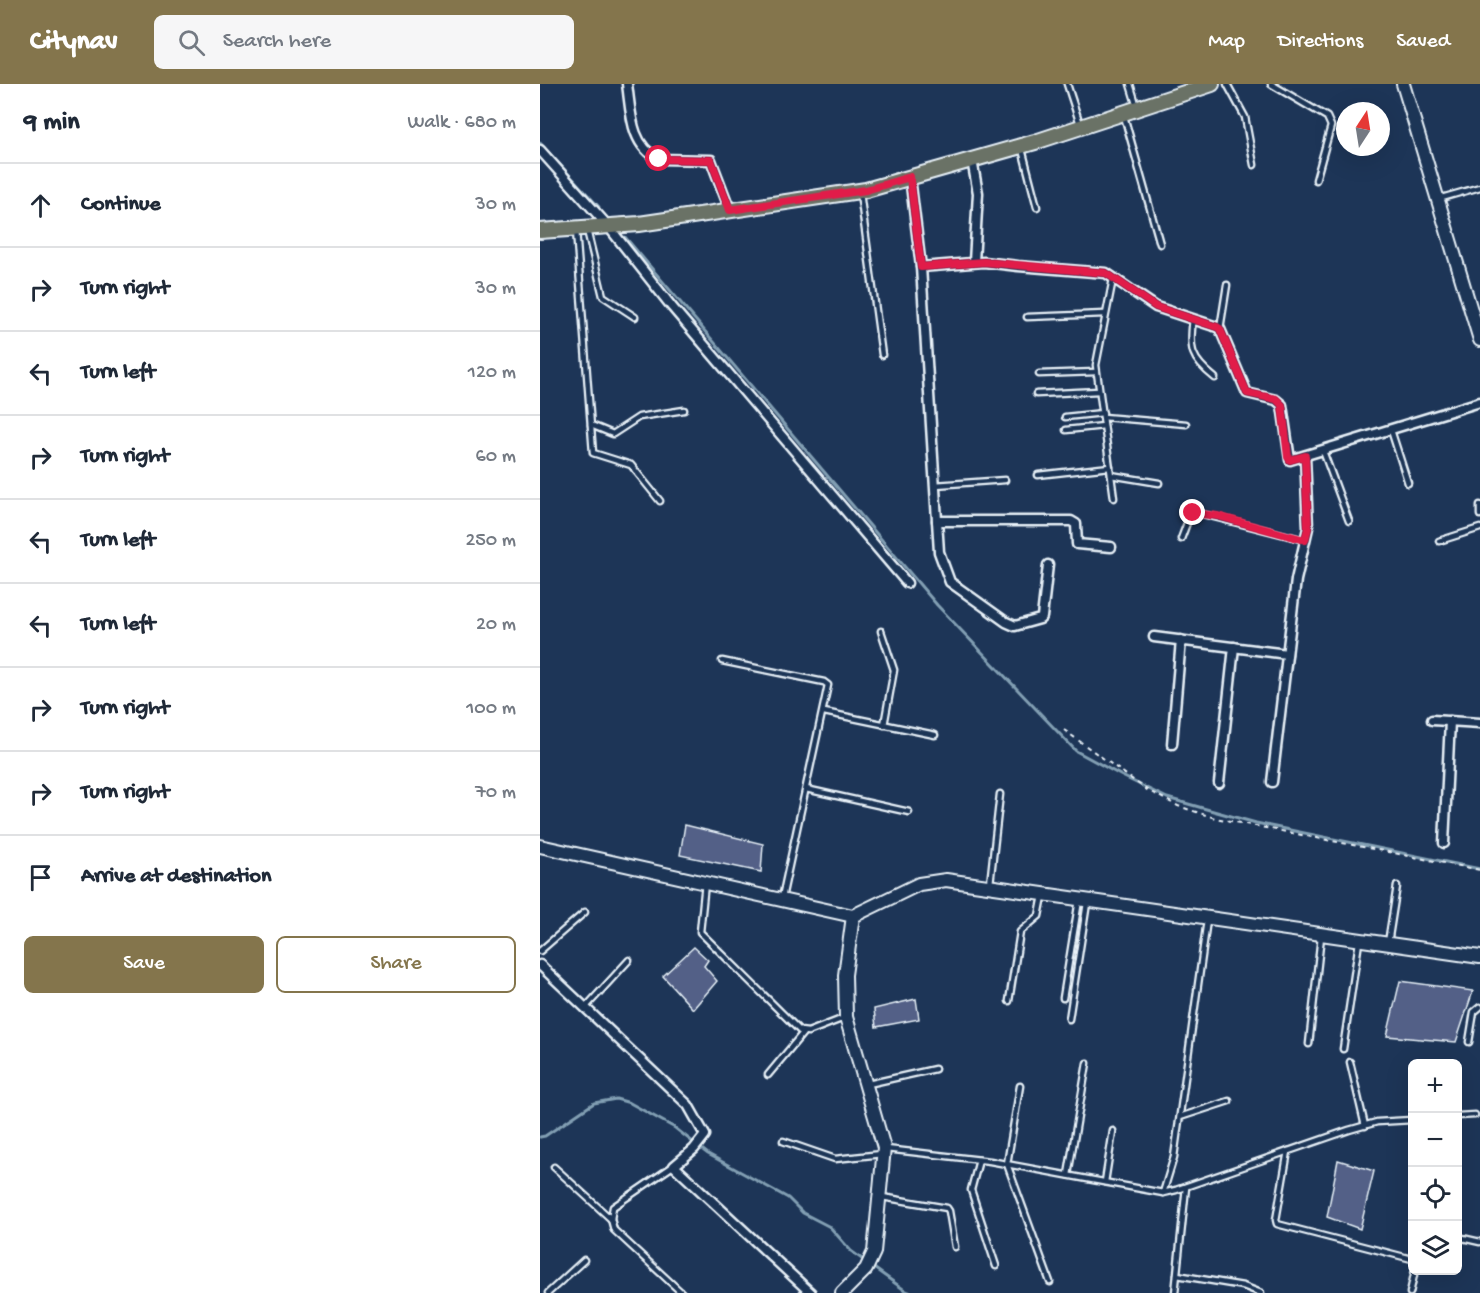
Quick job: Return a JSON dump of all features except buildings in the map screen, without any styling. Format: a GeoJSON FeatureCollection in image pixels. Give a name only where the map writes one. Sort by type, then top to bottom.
{"type":"FeatureCollection","features":[{"type":"Feature","properties":{"kind":"main road"},"geometry":{"type":"LineString","coordinates":[[540,231],[639,224],[860,190],[1022,146],[1212,84]]}},
{"type":"Feature","properties":{"kind":"street"},"geometry":{"type":"LineString","coordinates":[[627,84],[637,138],[653,156],[659,159],[711,160],[730,210]]}},
{"type":"Feature","properties":{"kind":"street"},"geometry":{"type":"LineString","coordinates":[[1403,84],[1480,340]]}},
{"type":"Feature","properties":{"kind":"street"},"geometry":{"type":"LineString","coordinates":[[540,150],[608,226],[672,307],[907,583]]}},
{"type":"Feature","properties":{"kind":"street"},"geometry":{"type":"LineString","coordinates":[[972,160],[978,193],[975,262]]}},
{"type":"Feature","properties":{"kind":"street"},"geometry":{"type":"LineString","coordinates":[[910,177],[921,267],[939,552],[950,582],[1011,625],[1026,623],[1042,617],[1048,566]]}},
{"type":"Feature","properties":{"kind":"street"},"geometry":{"type":"LineString","coordinates":[[921,267],[975,262],[1106,273],[1156,307],[1220,329],[1247,393],[1276,399],[1282,405],[1290,460],[1480,402]]}},
{"type":"Feature","properties":{"kind":"street"},"geometry":{"type":"LineString","coordinates":[[1272,782],[1296,580],[1308,528],[1305,456]]}},
{"type":"Feature","properties":{"kind":"street"},"geometry":{"type":"LineString","coordinates":[[937,521],[1071,521],[1076,525],[1077,544],[1111,547]]}},
{"type":"Feature","properties":{"kind":"street"},"geometry":{"type":"LineString","coordinates":[[1154,637],[1287,654]]}},
{"type":"Feature","properties":{"kind":"street"},"geometry":{"type":"LineString","coordinates":[[1172,744],[1180,640]]}},
{"type":"Feature","properties":{"kind":"street"},"geometry":{"type":"LineString","coordinates":[[1219,783],[1234,647]]}},
{"type":"Feature","properties":{"kind":"street"},"geometry":{"type":"LineString","coordinates":[[1432,720],[1480,723]]}},
{"type":"Feature","properties":{"kind":"street"},"geometry":{"type":"LineString","coordinates":[[1444,843],[1450,721]]}},
{"type":"Feature","properties":{"kind":"street"},"geometry":{"type":"LineString","coordinates":[[540,846],[853,916],[919,884],[946,880],[1480,957]]}},
{"type":"Feature","properties":{"kind":"street"},"geometry":{"type":"LineString","coordinates":[[842,1293],[866,1269],[874,1252],[883,1151],[846,1017],[845,975],[853,916]]}},
{"type":"Feature","properties":{"kind":"street"},"geometry":{"type":"LineString","coordinates":[[540,965],[688,1105],[705,1135],[694,1149],[674,1166],[811,1293]]}},
{"type":"Feature","properties":{"kind":"lane"},"geometry":{"type":"LineString","coordinates":[[1068,84],[1081,127]]}},
{"type":"Feature","properties":{"kind":"lane"},"geometry":{"type":"LineString","coordinates":[[1130,84],[1137,109]]}},
{"type":"Feature","properties":{"kind":"lane"},"geometry":{"type":"LineString","coordinates":[[1227,84],[1245,117],[1254,165]]}},
{"type":"Feature","properties":{"kind":"lane"},"geometry":{"type":"LineString","coordinates":[[1271,84],[1330,121],[1316,180]]}},
{"type":"Feature","properties":{"kind":"lane"},"geometry":{"type":"LineString","coordinates":[[1123,113],[1160,244]]}},
{"type":"Feature","properties":{"kind":"lane"},"geometry":{"type":"LineString","coordinates":[[1022,146],[1036,207]]}},
{"type":"Feature","properties":{"kind":"lane"},"geometry":{"type":"LineString","coordinates":[[1438,199],[1480,187]]}},
{"type":"Feature","properties":{"kind":"lane"},"geometry":{"type":"LineString","coordinates":[[860,190],[882,355]]}},
{"type":"Feature","properties":{"kind":"lane"},"geometry":{"type":"LineString","coordinates":[[581,228],[603,296],[635,317]]}},
{"type":"Feature","properties":{"kind":"lane"},"geometry":{"type":"LineString","coordinates":[[581,228],[593,453],[631,465],[660,501]]}},
{"type":"Feature","properties":{"kind":"lane"},"geometry":{"type":"LineString","coordinates":[[1113,277],[1096,360],[1096,372],[1114,498]]}},
{"type":"Feature","properties":{"kind":"lane"},"geometry":{"type":"LineString","coordinates":[[1220,329],[1227,285]]}},
{"type":"Feature","properties":{"kind":"lane"},"geometry":{"type":"LineString","coordinates":[[1027,317],[1105,314]]}},
{"type":"Feature","properties":{"kind":"lane"},"geometry":{"type":"LineString","coordinates":[[1193,319],[1191,342],[1196,361],[1215,378]]}},
{"type":"Feature","properties":{"kind":"lane"},"geometry":{"type":"LineString","coordinates":[[1039,374],[1096,372]]}},
{"type":"Feature","properties":{"kind":"lane"},"geometry":{"type":"LineString","coordinates":[[1036,394],[1099,391]]}},
{"type":"Feature","properties":{"kind":"lane"},"geometry":{"type":"LineString","coordinates":[[591,426],[613,434],[639,417],[684,410]]}},
{"type":"Feature","properties":{"kind":"lane"},"geometry":{"type":"LineString","coordinates":[[1065,417],[1103,415],[1186,424]]}},
{"type":"Feature","properties":{"kind":"lane"},"geometry":{"type":"LineString","coordinates":[[1066,430],[1104,426]]}},
{"type":"Feature","properties":{"kind":"lane"},"geometry":{"type":"LineString","coordinates":[[1391,430],[1408,483]]}},
{"type":"Feature","properties":{"kind":"lane"},"geometry":{"type":"LineString","coordinates":[[1323,450],[1348,521]]}},
{"type":"Feature","properties":{"kind":"lane"},"geometry":{"type":"LineString","coordinates":[[1038,475],[1110,467]]}},
{"type":"Feature","properties":{"kind":"lane"},"geometry":{"type":"LineString","coordinates":[[1111,475],[1159,483]]}},
{"type":"Feature","properties":{"kind":"lane"},"geometry":{"type":"LineString","coordinates":[[935,485],[1005,480]]}},
{"type":"Feature","properties":{"kind":"lane"},"geometry":{"type":"LineString","coordinates":[[1480,505],[1480,515]]}},
{"type":"Feature","properties":{"kind":"lane"},"geometry":{"type":"LineString","coordinates":[[1181,539],[1190,515],[1198,513],[1305,540]]}},
{"type":"Feature","properties":{"kind":"lane"},"geometry":{"type":"LineString","coordinates":[[1439,542],[1480,528]]}},
{"type":"Feature","properties":{"kind":"lane"},"geometry":{"type":"LineString","coordinates":[[881,631],[894,670],[884,724]]}},
{"type":"Feature","properties":{"kind":"lane"},"geometry":{"type":"LineString","coordinates":[[722,661],[824,682],[828,685],[782,900]]}},
{"type":"Feature","properties":{"kind":"lane"},"geometry":{"type":"LineString","coordinates":[[824,712],[935,735]]}},
{"type":"Feature","properties":{"kind":"lane"},"geometry":{"type":"LineString","coordinates":[[806,789],[909,812]]}},
{"type":"Feature","properties":{"kind":"lane"},"geometry":{"type":"LineString","coordinates":[[990,886],[1000,794]]}},
{"type":"Feature","properties":{"kind":"lane"},"geometry":{"type":"LineString","coordinates":[[705,883],[700,932],[803,1033]]}},
{"type":"Feature","properties":{"kind":"lane"},"geometry":{"type":"LineString","coordinates":[[1388,943],[1397,886]]}},
{"type":"Feature","properties":{"kind":"lane"},"geometry":{"type":"LineString","coordinates":[[1009,1001],[1020,932],[1039,915],[1044,894]]}},
{"type":"Feature","properties":{"kind":"lane"},"geometry":{"type":"LineString","coordinates":[[1063,998],[1084,900]]}},
{"type":"Feature","properties":{"kind":"lane"},"geometry":{"type":"LineString","coordinates":[[1068,1019],[1084,900]]}},
{"type":"Feature","properties":{"kind":"lane"},"geometry":{"type":"LineString","coordinates":[[540,951],[585,912]]}},
{"type":"Feature","properties":{"kind":"lane"},"geometry":{"type":"LineString","coordinates":[[1164,1193],[1174,1157],[1208,918]]}},
{"type":"Feature","properties":{"kind":"lane"},"geometry":{"type":"LineString","coordinates":[[1309,1044],[1322,934]]}},
{"type":"Feature","properties":{"kind":"lane"},"geometry":{"type":"LineString","coordinates":[[1343,1049],[1359,939]]}},
{"type":"Feature","properties":{"kind":"lane"},"geometry":{"type":"LineString","coordinates":[[585,1008],[629,960]]}},
{"type":"Feature","properties":{"kind":"lane"},"geometry":{"type":"LineString","coordinates":[[1469,1042],[1474,1012],[1480,1007]]}},
{"type":"Feature","properties":{"kind":"lane"},"geometry":{"type":"LineString","coordinates":[[768,1075],[803,1033],[846,1017]]}},
{"type":"Feature","properties":{"kind":"lane"},"geometry":{"type":"LineString","coordinates":[[1350,1062],[1365,1126]]}},
{"type":"Feature","properties":{"kind":"lane"},"geometry":{"type":"LineString","coordinates":[[1068,1175],[1087,1063]]}},
{"type":"Feature","properties":{"kind":"lane"},"geometry":{"type":"LineString","coordinates":[[865,1084],[936,1069]]}},
{"type":"Feature","properties":{"kind":"lane"},"geometry":{"type":"LineString","coordinates":[[1020,1086],[1007,1164],[1050,1282]]}},
{"type":"Feature","properties":{"kind":"lane"},"geometry":{"type":"LineString","coordinates":[[1180,1118],[1229,1101]]}},
{"type":"Feature","properties":{"kind":"lane"},"geometry":{"type":"LineString","coordinates":[[1462,1116],[1475,1115]]}},
{"type":"Feature","properties":{"kind":"lane"},"geometry":{"type":"LineString","coordinates":[[783,1141],[835,1159],[883,1151],[979,1160],[1164,1193],[1377,1122],[1408,1120]]}},
{"type":"Feature","properties":{"kind":"lane"},"geometry":{"type":"LineString","coordinates":[[1105,1182],[1113,1131]]}},
{"type":"Feature","properties":{"kind":"lane"},"geometry":{"type":"LineString","coordinates":[[1288,1151],[1277,1224],[1408,1258]]}},
{"type":"Feature","properties":{"kind":"lane"},"geometry":{"type":"LineString","coordinates":[[979,1160],[971,1190],[996,1266]]}},
{"type":"Feature","properties":{"kind":"lane"},"geometry":{"type":"LineString","coordinates":[[674,1166],[614,1207],[611,1219],[614,1230],[682,1293]]}},
{"type":"Feature","properties":{"kind":"lane"},"geometry":{"type":"LineString","coordinates":[[554,1167],[611,1219]]}},
{"type":"Feature","properties":{"kind":"lane"},"geometry":{"type":"LineString","coordinates":[[1175,1293],[1186,1187]]}},
{"type":"Feature","properties":{"kind":"lane"},"geometry":{"type":"LineString","coordinates":[[879,1197],[946,1208],[955,1247]]}},
{"type":"Feature","properties":{"kind":"lane"},"geometry":{"type":"LineString","coordinates":[[1462,1238],[1480,1242]]}},
{"type":"Feature","properties":{"kind":"lane"},"geometry":{"type":"LineString","coordinates":[[548,1293],[584,1260]]}},
{"type":"Feature","properties":{"kind":"lane"},"geometry":{"type":"LineString","coordinates":[[1177,1275],[1243,1286],[1261,1293]]}},
{"type":"Feature","properties":{"kind":"lane"},"geometry":{"type":"LineString","coordinates":[[1410,1293],[1413,1275]]}},
{"type":"Feature","properties":{"kind":"path"},"geometry":{"type":"LineString","coordinates":[[1064,730],[1147,790],[1178,806],[1215,818],[1480,870]]}},
{"type":"Feature","properties":{"kind":"waterway"},"geometry":{"type":"LineString","coordinates":[[540,143],[599,207]]}},
{"type":"Feature","properties":{"kind":"waterway"},"geometry":{"type":"LineString","coordinates":[[625,237],[937,605],[1076,751],[1167,798],[1256,823],[1480,869]]}},
{"type":"Feature","properties":{"kind":"waterway"},"geometry":{"type":"LineString","coordinates":[[540,1137],[545,1136],[594,1103],[616,1099],[630,1103],[675,1128],[708,1154],[788,1198],[803,1213],[830,1227],[851,1251],[866,1262]]}},
{"type":"Feature","properties":{"kind":"waterway"},"geometry":{"type":"LineString","coordinates":[[871,1266],[911,1293]]}},
{"type":"Feature","properties":{"kind":"route"},"geometry":{"type":"LineString","coordinates":[[659,159],[711,160],[730,210],[866,190],[910,177],[921,267],[984,262],[1106,273],[1156,307],[1217,327],[1220,329],[1247,393],[1276,399],[1282,405],[1288,457],[1290,460],[1305,456],[1308,528],[1305,540],[1218,516],[1193,513]]}}]}
